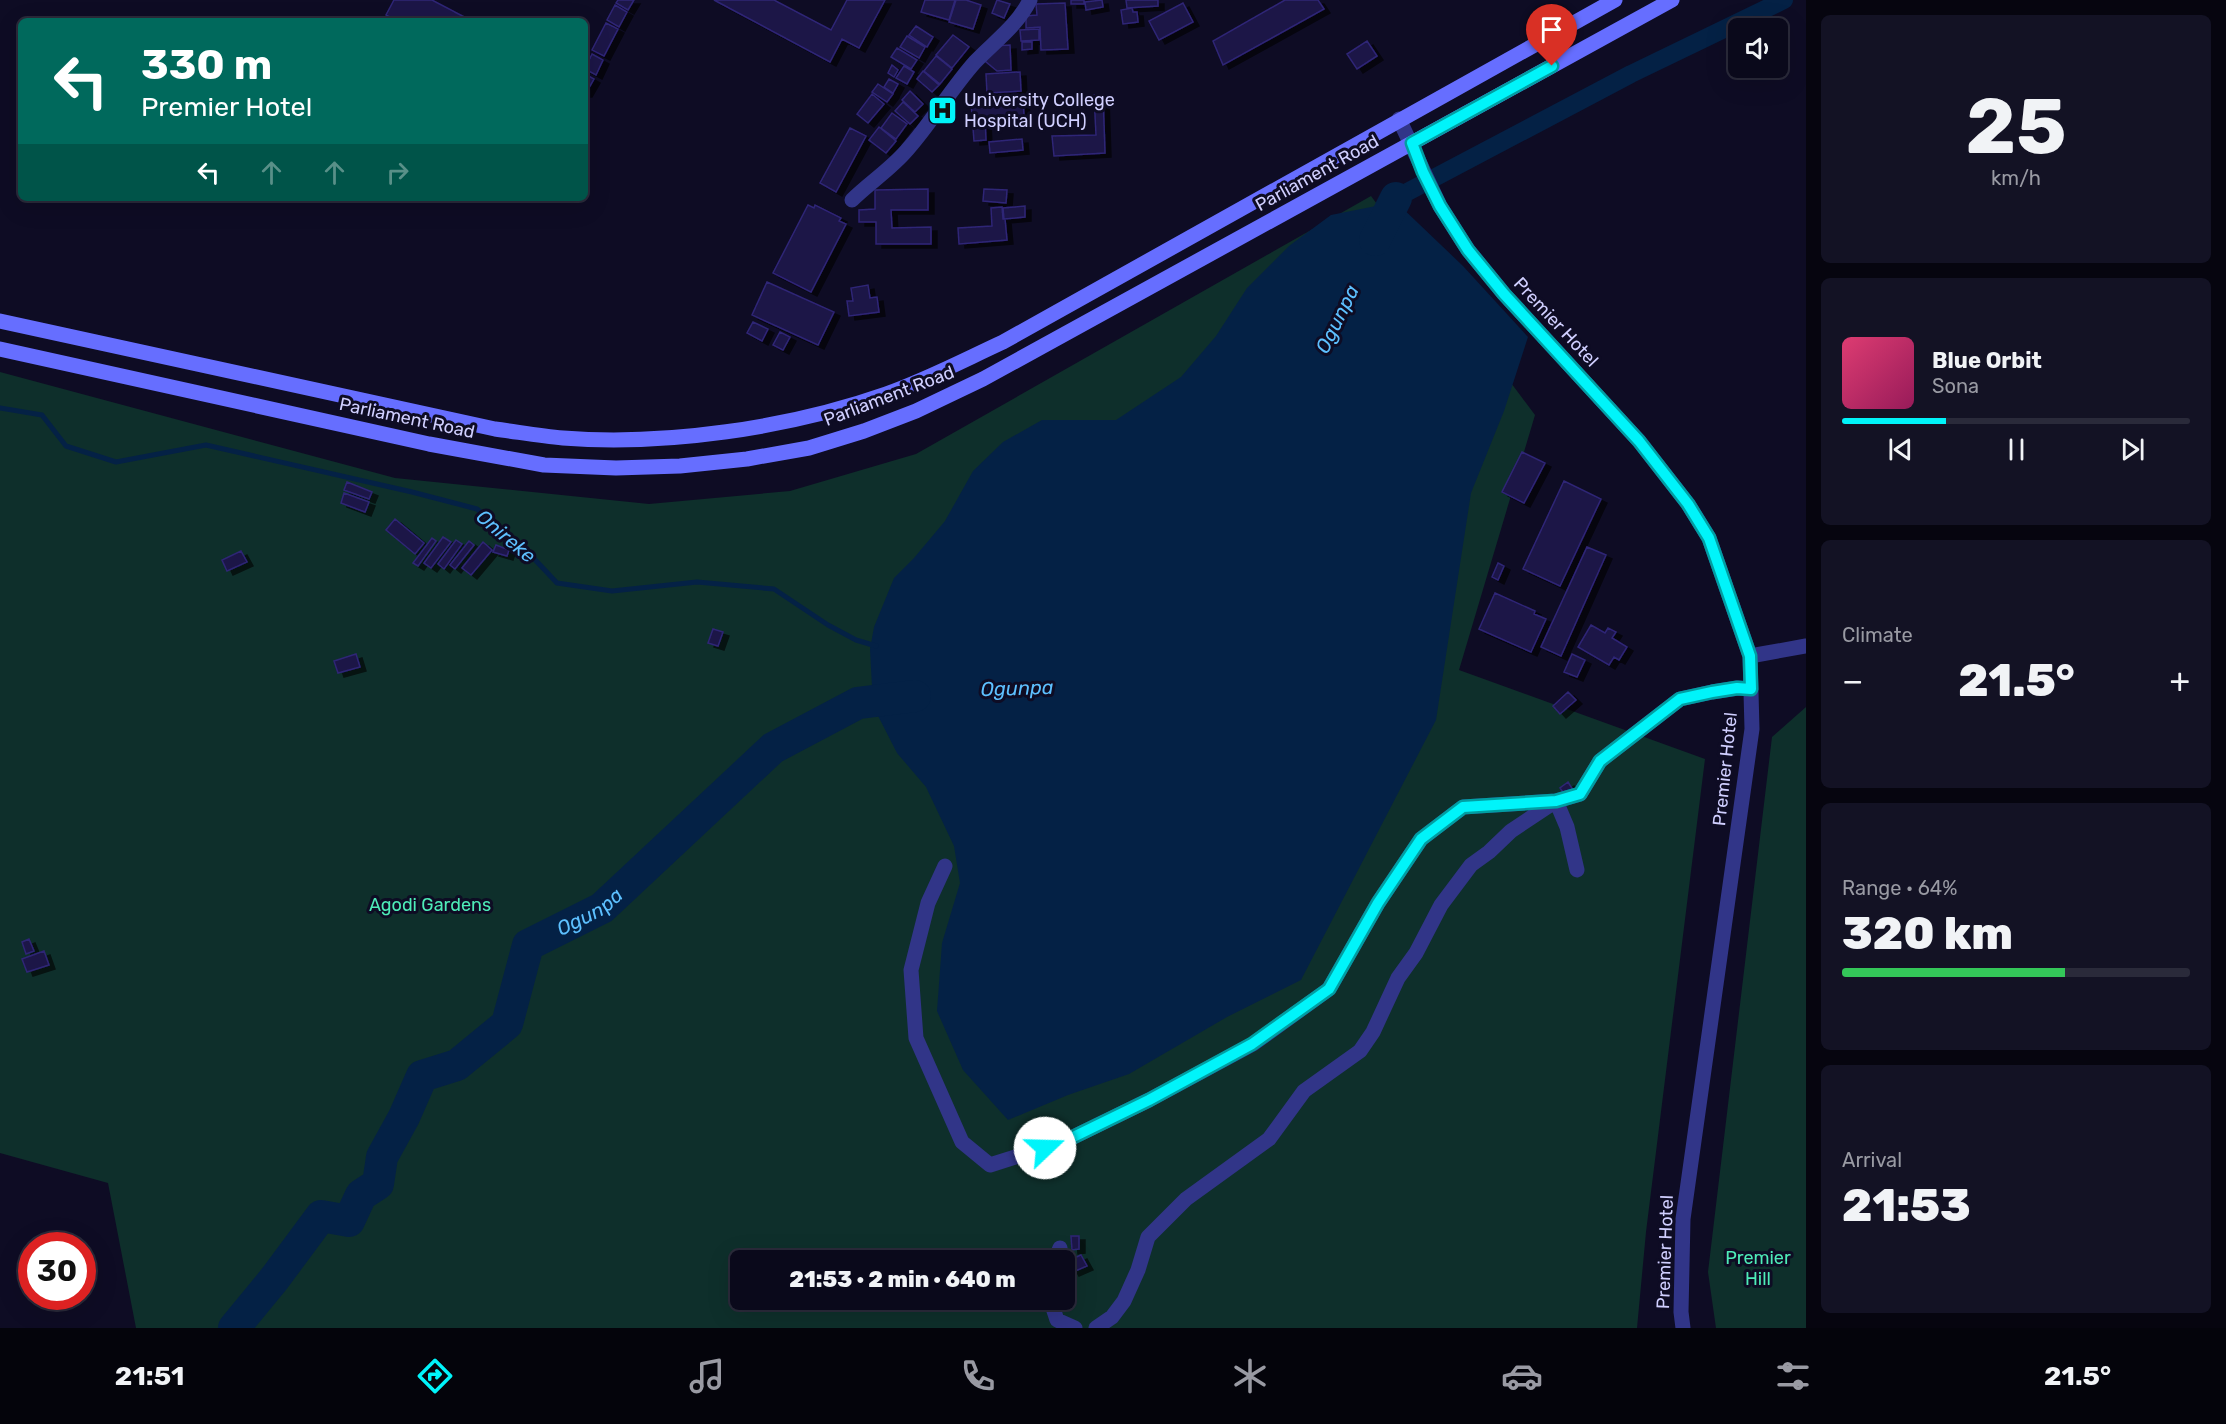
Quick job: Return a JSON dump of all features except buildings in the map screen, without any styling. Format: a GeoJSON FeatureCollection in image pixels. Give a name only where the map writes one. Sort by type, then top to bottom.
{"type":"FeatureCollection","features":[{"type":"Feature","properties":{"kind":"main road","name":"Parliament Road"},"geometry":{"type":"LineString","coordinates":[[0,321],[495,429],[564,438],[628,439],[698,436],[823,413],[886,394],[1003,342],[1614,0]]}},
{"type":"Feature","properties":{"kind":"main road","name":"Parliament Road"},"geometry":{"type":"LineString","coordinates":[[0,349],[429,444],[544,465],[659,467],[747,459],[809,447],[864,431],[916,411],[983,379],[1672,0]]}},
{"type":"Feature","properties":{"kind":"street"},"geometry":{"type":"LineString","coordinates":[[852,200],[905,152],[950,91],[976,61],[1008,32],[1024,13],[1030,0]]}},
{"type":"Feature","properties":{"kind":"street","name":"Premier Hotel"},"geometry":{"type":"LineString","coordinates":[[1399,119],[1440,206],[1468,250],[1504,294],[1639,441],[1688,504],[1709,538],[1750,656],[1750,741],[1683,1219],[1681,1312],[1683,1328]]}},
{"type":"Feature","properties":{"kind":"street"},"geometry":{"type":"LineString","coordinates":[[1750,656],[1806,646]]}},
{"type":"Feature","properties":{"kind":"street"},"geometry":{"type":"LineString","coordinates":[[945,866],[928,903],[911,970],[916,1038],[962,1142],[990,1166],[1063,1142],[1149,1100],[1252,1044],[1329,989],[1378,903],[1421,839],[1463,807],[1556,801],[1580,794],[1600,761],[1680,699],[1720,690],[1751,689]]}},
{"type":"Feature","properties":{"kind":"street"},"geometry":{"type":"LineString","coordinates":[[1556,801],[1567,827],[1577,870]]}},
{"type":"Feature","properties":{"kind":"street"},"geometry":{"type":"LineString","coordinates":[[1096,1328],[1112,1317],[1124,1301],[1138,1270],[1148,1237],[1186,1199],[1269,1139],[1304,1091],[1360,1051],[1373,1032],[1398,978],[1416,953],[1441,905],[1471,865],[1511,831],[1556,801]]}},
{"type":"Feature","properties":{"kind":"street"},"geometry":{"type":"LineString","coordinates":[[1054,1310],[1057,1320],[1075,1328]]}},
{"type":"Feature","properties":{"kind":"green space","name":"Agodi Gardens"},"geometry":{"type":"Polygon","coordinates":[[[1371,196],[1535,415],[1459,670],[1705,759],[1646,1232],[1637,1328],[136,1328],[108,1183],[0,1153],[0,372],[395,478],[649,504],[790,491],[916,454],[1371,196]]]}},
{"type":"Feature","properties":{"kind":"green space","name":"Premier Hill"},"geometry":{"type":"Polygon","coordinates":[[[1806,707],[1806,1328],[1716,1328],[1708,1272],[1772,737],[1806,707]]]}},
{"type":"Feature","properties":{"kind":"water"},"geometry":{"type":"Polygon","coordinates":[[[1396,202],[1463,266],[1528,337],[1504,411],[1471,493],[1436,720],[1301,980],[1227,1017],[1129,1074],[1068,1095],[1008,1120],[963,1070],[937,1011],[942,943],[960,883],[954,846],[926,787],[897,753],[873,706],[870,649],[874,627],[894,578],[945,521],[973,471],[1003,442],[1042,420],[1116,420],[1181,377],[1216,336],[1247,288],[1289,246],[1331,215],[1396,202]]]}},
{"type":"Feature","properties":{"kind":"waterway","name":"Ogunpa"},"geometry":{"type":"LineString","coordinates":[[1396,198],[1631,74],[1784,0]]}},
{"type":"Feature","properties":{"kind":"waterway","name":"Ogunpa"},"geometry":{"type":"LineString","coordinates":[[1375,240],[1396,198]]}},
{"type":"Feature","properties":{"kind":"waterway","name":"Onireke"},"geometry":{"type":"LineString","coordinates":[[0,408],[42,415],[66,446],[116,462],[206,445],[477,509],[524,548],[557,583],[612,591],[697,582],[774,589],[828,625],[856,640],[876,646]]}},
{"type":"Feature","properties":{"kind":"waterway","name":"Ogunpa"},"geometry":{"type":"LineString","coordinates":[[234,1328],[321,1216],[349,1221],[361,1195],[378,1184],[382,1157],[404,1117],[422,1076],[457,1065],[507,1024],[528,945],[602,908],[773,748],[858,703],[915,696]]}},
{"type":"Feature","properties":{"kind":"place","name":"University College Hospital (UCH)"},"geometry":{"type":"Point","coordinates":[943,110]}},
{"type":"Feature","properties":{"kind":"route"},"geometry":{"type":"LineString","coordinates":[[1045,1148],[1063,1142],[1149,1100],[1252,1044],[1329,989],[1378,903],[1421,839],[1463,807],[1556,801],[1580,794],[1600,761],[1680,699],[1737,688],[1751,689],[1750,656],[1727,583],[1709,538],[1688,504],[1639,441],[1504,294],[1468,250],[1440,206],[1412,143],[1552,66]]}}]}
